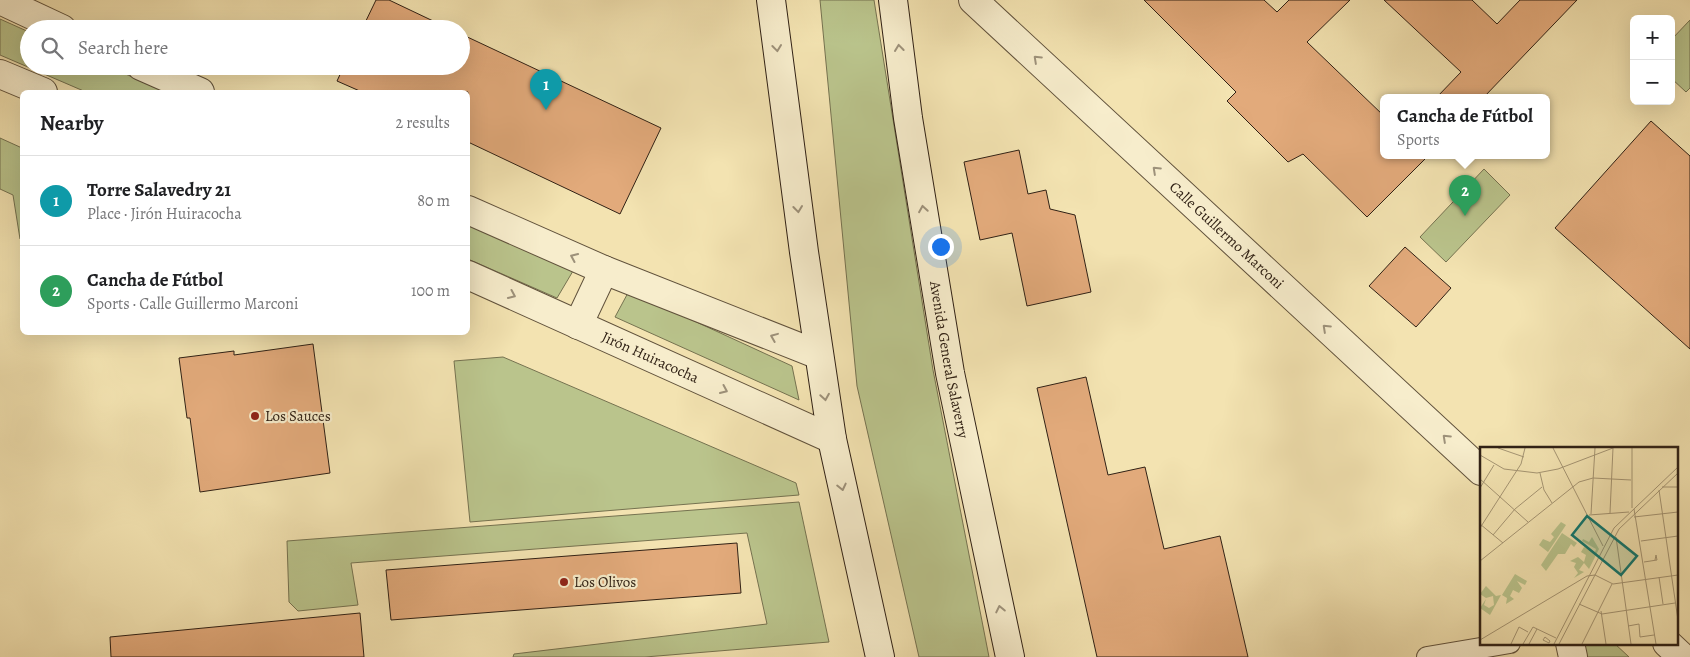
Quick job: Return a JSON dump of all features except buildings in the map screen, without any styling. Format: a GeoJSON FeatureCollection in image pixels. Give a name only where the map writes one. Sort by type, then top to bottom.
{"type":"FeatureCollection","features":[{"type":"Feature","properties":{"kind":"street"},"geometry":{"type":"LineString","coordinates":[[0,0],[43,20]]}},
{"type":"Feature","properties":{"kind":"street"},"geometry":{"type":"LineString","coordinates":[[771,0],[832,439],[880,657]]}},
{"type":"Feature","properties":{"kind":"street","name":"Avenida General Salaverry"},"geometry":{"type":"LineString","coordinates":[[893,0],[908,118],[950,373],[1010,657]]}},
{"type":"Feature","properties":{"kind":"street","name":"Calle Guillermo Marconi"},"geometry":{"type":"LineString","coordinates":[[973,0],[1480,470]]}},
{"type":"Feature","properties":{"kind":"street"},"geometry":{"type":"LineString","coordinates":[[0,74],[38,90]]}},
{"type":"Feature","properties":{"kind":"street"},"geometry":{"type":"LineString","coordinates":[[161,75],[195,90]]}},
{"type":"Feature","properties":{"kind":"street"},"geometry":{"type":"LineString","coordinates":[[470,211],[604,270],[819,355]]}},
{"type":"Feature","properties":{"kind":"street"},"geometry":{"type":"LineString","coordinates":[[578,325],[604,270]]}},
{"type":"Feature","properties":{"kind":"street","name":"Jirón Huiracocha"},"geometry":{"type":"LineString","coordinates":[[470,276],[832,439]]}},
{"type":"Feature","properties":{"kind":"street"},"geometry":{"type":"LineString","coordinates":[[1570,644],[1573,657]]}},
{"type":"Feature","properties":{"kind":"street"},"geometry":{"type":"LineString","coordinates":[[1668,644],[1682,657]]}},
{"type":"Feature","properties":{"kind":"lane"},"geometry":{"type":"LineString","coordinates":[[1426,657],[1504,644]]}},
{"type":"Feature","properties":{"kind":"green space"},"geometry":{"type":"Polygon","coordinates":[[[820,0],[874,0],[933,370],[989,657],[919,657],[857,386],[820,0]]]}},
{"type":"Feature","properties":{"kind":"green space"},"geometry":{"type":"Polygon","coordinates":[[[0,19],[20,28],[20,64],[0,55],[0,19]]]}},
{"type":"Feature","properties":{"kind":"green space"},"geometry":{"type":"Polygon","coordinates":[[[1690,20],[1690,88],[1686,92],[1675,82],[1675,36],[1690,20]]]}},
{"type":"Feature","properties":{"kind":"green space"},"geometry":{"type":"Polygon","coordinates":[[[46,75],[128,75],[162,90],[81,90],[46,75]]]}},
{"type":"Feature","properties":{"kind":"green space"},"geometry":{"type":"Polygon","coordinates":[[[0,138],[20,147],[20,239],[13,195],[0,189],[0,138]]]}},
{"type":"Feature","properties":{"kind":"green space"},"geometry":{"type":"Polygon","coordinates":[[[1484,169],[1510,195],[1446,262],[1420,237],[1484,169]]]}},
{"type":"Feature","properties":{"kind":"green space"},"geometry":{"type":"Polygon","coordinates":[[[470,225],[573,271],[557,298],[470,260],[470,225]]]}},
{"type":"Feature","properties":{"kind":"green space"},"geometry":{"type":"Polygon","coordinates":[[[629,291],[792,366],[799,400],[615,317],[629,291]]]}},
{"type":"Feature","properties":{"kind":"green space"},"geometry":{"type":"Polygon","coordinates":[[[503,357],[796,483],[799,495],[470,522],[454,361],[503,357]]]}},
{"type":"Feature","properties":{"kind":"green space"},"geometry":{"type":"Polygon","coordinates":[[[799,502],[829,642],[645,657],[513,657],[514,654],[767,624],[747,533],[351,563],[358,605],[298,611],[289,602],[287,541],[799,502]]]}},
{"type":"Feature","properties":{"kind":"green space"},"geometry":{"type":"Polygon","coordinates":[[[1584,644],[1615,644],[1629,657],[1587,657],[1584,644]]]}},
{"type":"Feature","properties":{"kind":"place","name":"Torre Salavedry 21"},"geometry":{"type":"Point","coordinates":[546,110]}},
{"type":"Feature","properties":{"kind":"place","name":"Cancha de Fútbol"},"geometry":{"type":"Point","coordinates":[1465,216]}},
{"type":"Feature","properties":{"kind":"place","name":"Los Sauces"},"geometry":{"type":"Point","coordinates":[255,416]}},
{"type":"Feature","properties":{"kind":"place","name":"Los Olivos"},"geometry":{"type":"Point","coordinates":[564,582]}}]}
